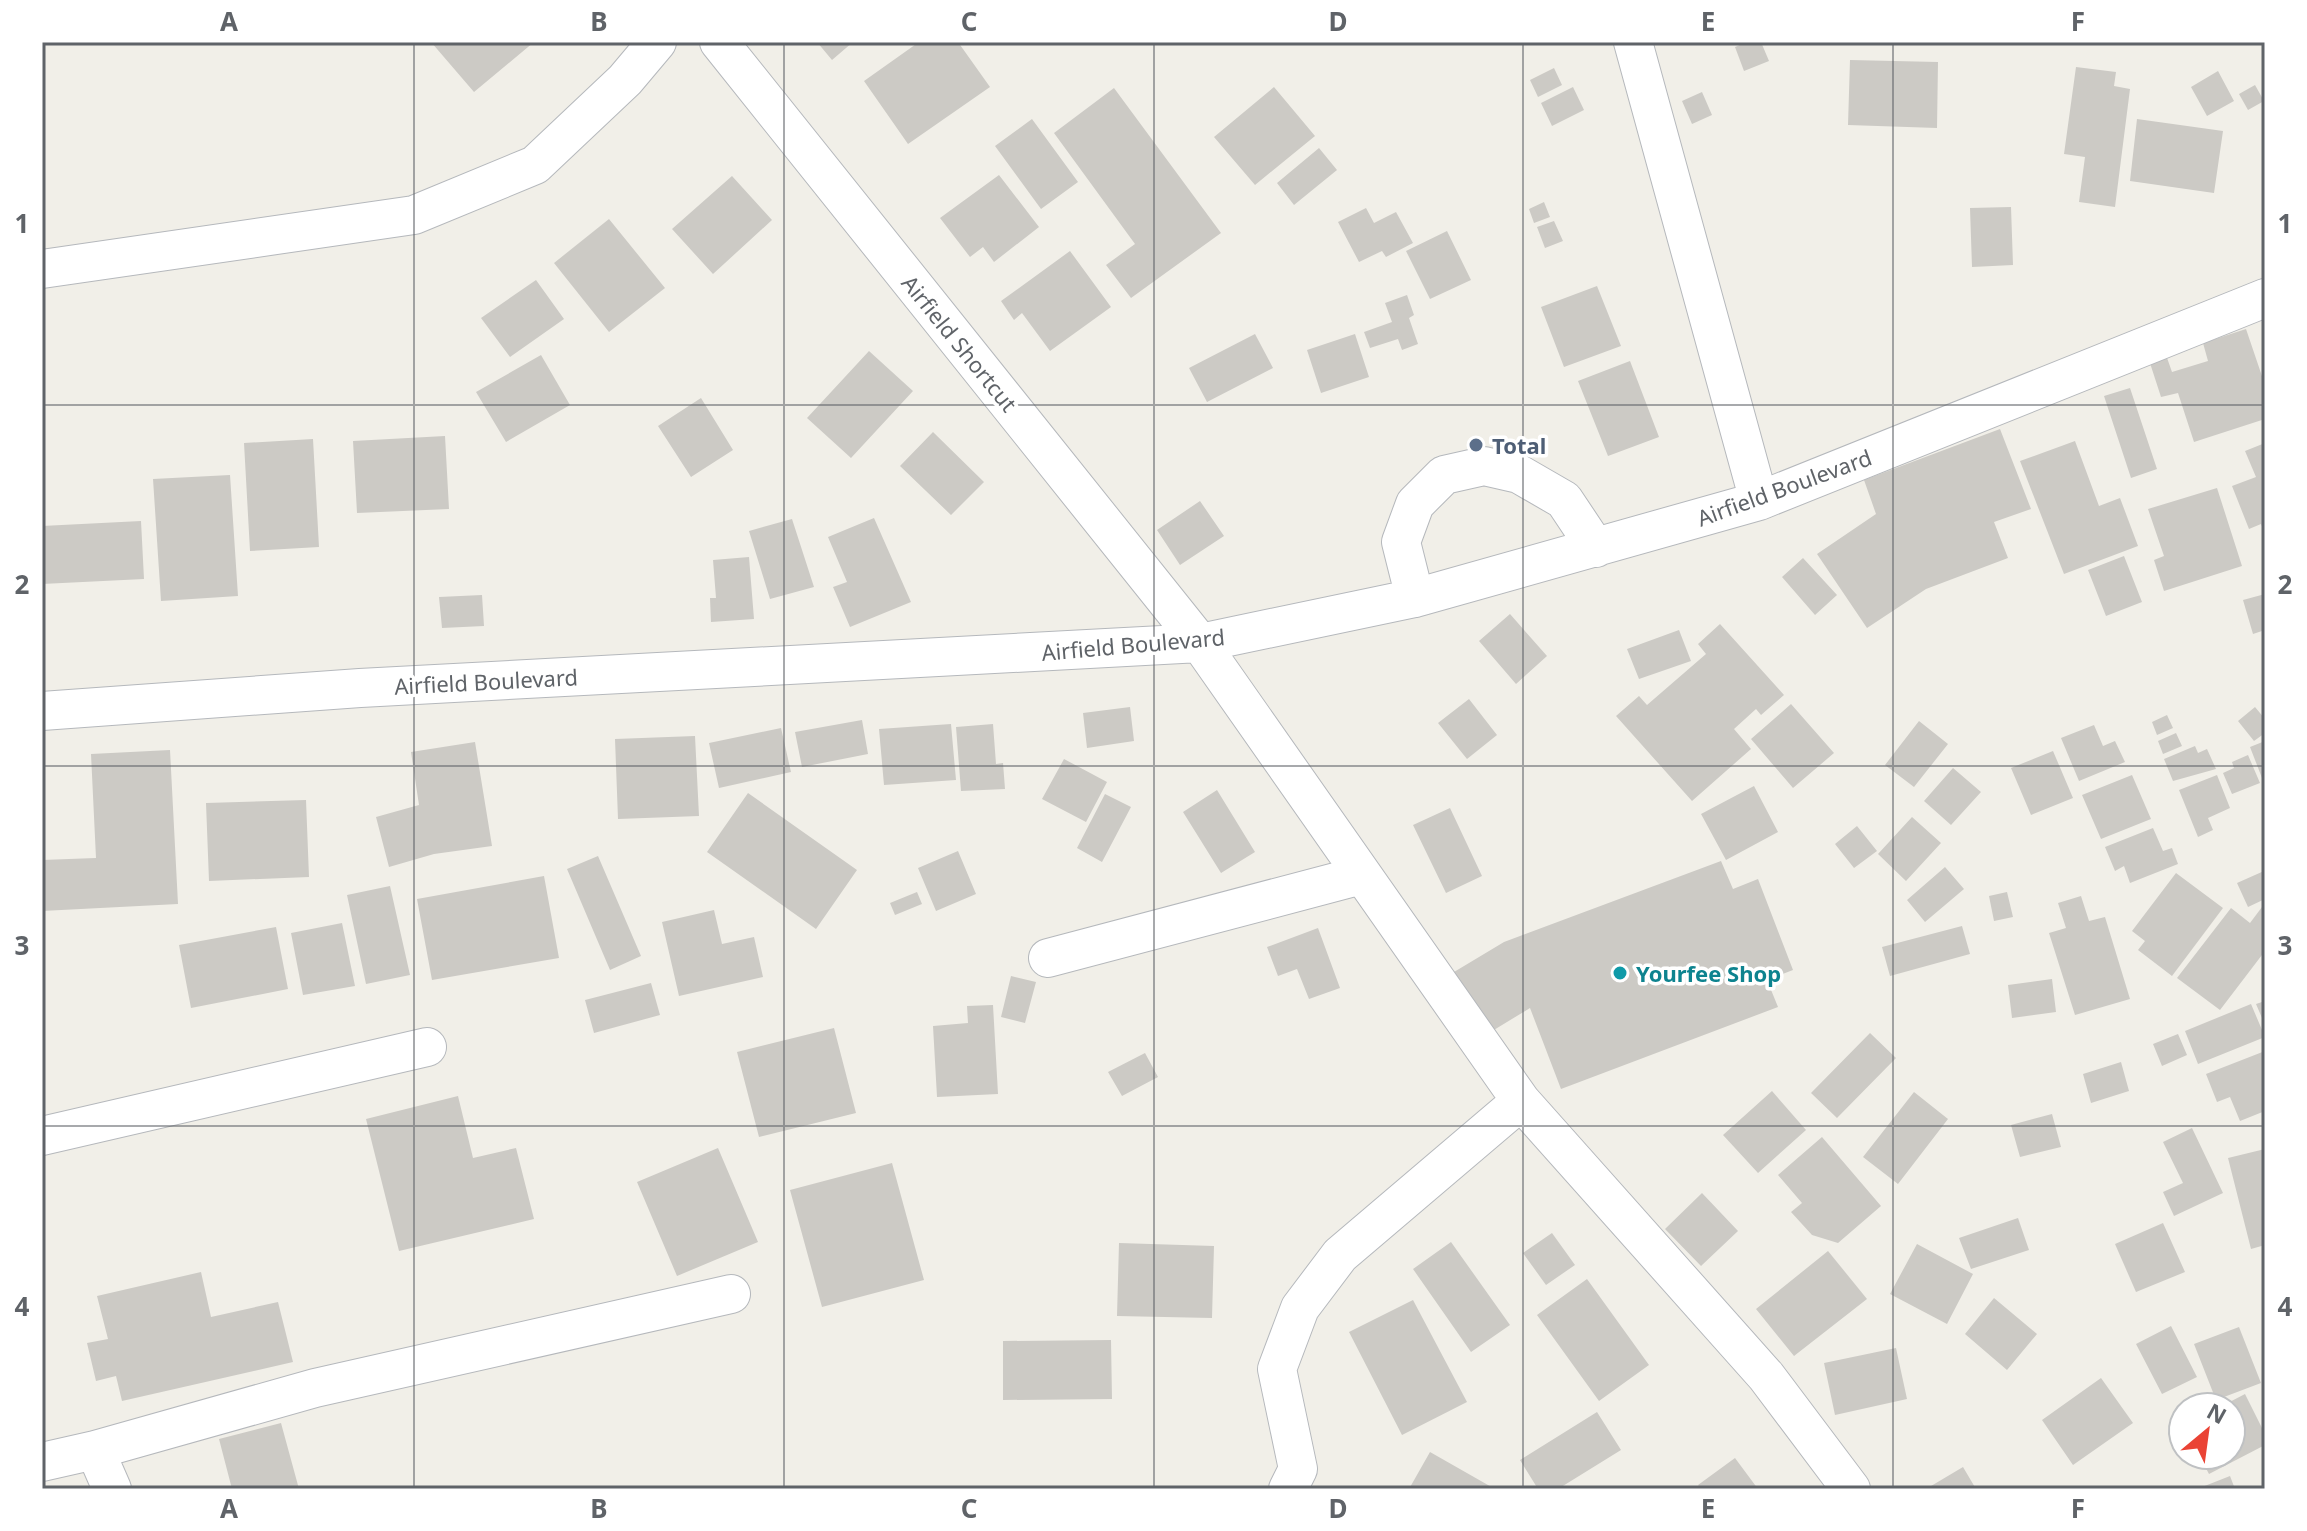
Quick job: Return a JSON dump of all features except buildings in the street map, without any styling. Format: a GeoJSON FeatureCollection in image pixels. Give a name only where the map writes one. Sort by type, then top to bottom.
{"type":"FeatureCollection","features":[{"type":"Feature","properties":{"kind":"street"},"geometry":{"type":"LineString","coordinates":[[42,269],[414,215],[535,165],[625,80],[657,42]]}},
{"type":"Feature","properties":{"kind":"street","name":"Airfield Shortcut"},"geometry":{"type":"LineString","coordinates":[[719,42],[1200,643],[1521,1101],[1766,1376],[1851,1489]]}},
{"type":"Feature","properties":{"kind":"street"},"geometry":{"type":"LineString","coordinates":[[1633,42],[1759,501]]}},
{"type":"Feature","properties":{"kind":"street","name":"Airfield Boulevard"},"geometry":{"type":"LineString","coordinates":[[42,711],[360,688],[1200,643],[1415,598],[1759,501],[2265,298]]}},
{"type":"Feature","properties":{"kind":"street"},"geometry":{"type":"LineString","coordinates":[[1415,598],[1401,542],[1415,504],[1444,475],[1484,466],[1519,474],[1564,500],[1596,548]]}},
{"type":"Feature","properties":{"kind":"street"},"geometry":{"type":"LineString","coordinates":[[1048,958],[1362,875]]}},
{"type":"Feature","properties":{"kind":"street"},"geometry":{"type":"LineString","coordinates":[[42,1136],[427,1047]]}},
{"type":"Feature","properties":{"kind":"street"},"geometry":{"type":"LineString","coordinates":[[1288,1489],[1298,1469],[1277,1369],[1300,1308],[1340,1255],[1521,1101]]}},
{"type":"Feature","properties":{"kind":"street"},"geometry":{"type":"LineString","coordinates":[[42,1462],[315,1388],[731,1294]]}},
{"type":"Feature","properties":{"kind":"street"},"geometry":{"type":"LineString","coordinates":[[95,1450],[112,1489]]}},
{"type":"Feature","properties":{"kind":"place","name":"Total"},"geometry":{"type":"Point","coordinates":[1476,445]}},
{"type":"Feature","properties":{"kind":"place","name":"Yourfee Shop"},"geometry":{"type":"Point","coordinates":[1620,973]}}]}
